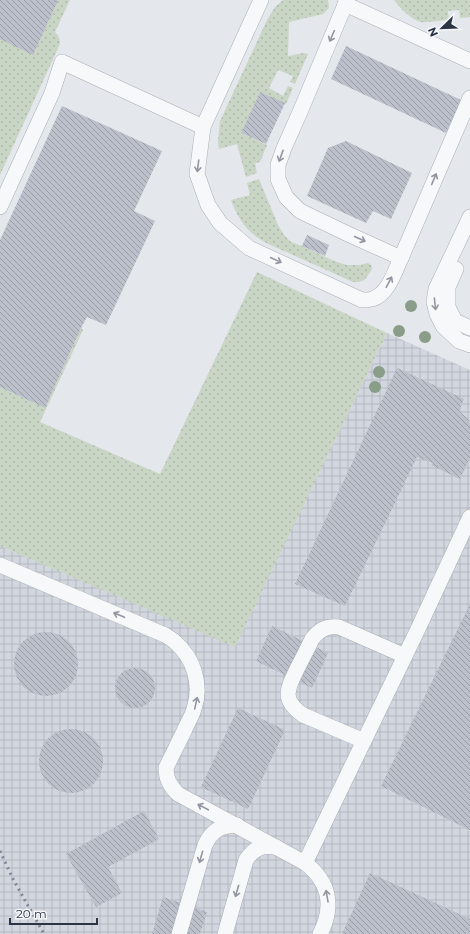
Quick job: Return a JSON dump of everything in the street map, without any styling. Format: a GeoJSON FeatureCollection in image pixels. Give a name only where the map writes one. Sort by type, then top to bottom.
{"type":"FeatureCollection","features":[{"type":"Feature","properties":{"kind":"lane"},"geometry":{"type":"LineString","coordinates":[[261,0],[203,128],[197,174],[208,205],[220,223],[249,248],[362,300],[373,299],[382,294],[388,286],[401,258],[470,98]]}},
{"type":"Feature","properties":{"kind":"lane"},"geometry":{"type":"LineString","coordinates":[[401,258],[300,211],[286,197],[278,179],[278,165],[346,2],[470,61]]}},
{"type":"Feature","properties":{"kind":"lane"},"geometry":{"type":"LineString","coordinates":[[0,207],[52,93],[62,62],[203,128]]}},
{"type":"Feature","properties":{"kind":"lane"},"geometry":{"type":"LineString","coordinates":[[467,223],[464,254],[448,287],[448,307],[455,321],[470,328]]}},
{"type":"Feature","properties":{"kind":"lane"},"geometry":{"type":"LineString","coordinates":[[467,223],[436,289],[434,302],[437,314],[444,326],[459,341],[470,345]]}},
{"type":"Feature","properties":{"kind":"lane"},"geometry":{"type":"LineString","coordinates":[[305,863],[470,517]]}},
{"type":"Feature","properties":{"kind":"lane"},"geometry":{"type":"LineString","coordinates":[[0,565],[165,635],[176,642],[191,662],[196,674],[198,686],[194,710],[166,768],[168,782],[178,794],[237,825],[313,869],[325,887],[328,902],[327,916],[320,934]]}},
{"type":"Feature","properties":{"kind":"lane"},"geometry":{"type":"LineString","coordinates":[[364,741],[303,715],[295,709],[290,701],[288,691],[312,639],[324,628],[339,628],[405,656]]}},
{"type":"Feature","properties":{"kind":"lane"},"geometry":{"type":"LineString","coordinates":[[179,934],[208,839],[217,829],[237,825]]}},
{"type":"Feature","properties":{"kind":"lane"},"geometry":{"type":"LineString","coordinates":[[225,934],[246,860],[255,850],[261,847],[276,847]]}},
{"type":"Feature","properties":{"kind":"shaded area"},"geometry":{"type":"Polygon","coordinates":[[[387,333],[470,370],[470,934],[0,934],[0,546],[235,646],[387,333]]]}},
{"type":"Feature","properties":{"kind":"green space"},"geometry":{"type":"Polygon","coordinates":[[[0,0],[70,0],[55,32],[59,38],[60,44],[0,175],[0,0]]]}},
{"type":"Feature","properties":{"kind":"green space"},"geometry":{"type":"Polygon","coordinates":[[[283,0],[328,0],[329,8],[323,14],[289,22],[288,56],[303,53],[308,54],[295,84],[290,82],[293,76],[278,70],[269,88],[283,96],[288,86],[293,88],[286,104],[260,92],[241,133],[267,145],[260,162],[255,163],[257,173],[246,177],[237,144],[219,149],[218,141],[220,121],[267,20],[275,7],[283,0]]]}},
{"type":"Feature","properties":{"kind":"green space"},"geometry":{"type":"Polygon","coordinates":[[[394,0],[470,0],[470,17],[460,18],[459,10],[448,11],[449,20],[421,22],[409,16],[394,0]]]}},
{"type":"Feature","properties":{"kind":"green space"},"geometry":{"type":"Polygon","coordinates":[[[259,179],[278,225],[284,235],[291,242],[334,261],[347,265],[360,265],[368,263],[371,265],[372,269],[365,279],[360,282],[353,282],[268,244],[255,236],[240,220],[231,200],[250,195],[247,183],[259,179]]]}},
{"type":"Feature","properties":{"kind":"green space"},"geometry":{"type":"Polygon","coordinates":[[[257,272],[387,333],[235,647],[0,546],[0,387],[45,408],[81,328],[83,330],[40,422],[160,474],[257,272]]]}},
{"type":"Feature","properties":{"kind":"building"},"geometry":{"type":"Polygon","coordinates":[[[0,0],[58,0],[33,55],[0,39],[0,0]]]}},
{"type":"Feature","properties":{"kind":"building"},"geometry":{"type":"Polygon","coordinates":[[[346,46],[461,100],[446,133],[331,79],[346,46]]]}},
{"type":"Feature","properties":{"kind":"building"},"geometry":{"type":"Polygon","coordinates":[[[260,92],[285,103],[266,144],[241,133],[260,92]]]}},
{"type":"Feature","properties":{"kind":"building"},"geometry":{"type":"Polygon","coordinates":[[[62,106],[162,151],[134,211],[155,221],[106,325],[87,317],[45,408],[0,387],[0,240],[62,106]]]}},
{"type":"Feature","properties":{"kind":"building"},"geometry":{"type":"Polygon","coordinates":[[[346,141],[412,173],[391,219],[373,211],[366,223],[307,196],[328,148],[346,141]]]}},
{"type":"Feature","properties":{"kind":"building"},"geometry":{"type":"Polygon","coordinates":[[[307,235],[329,245],[325,256],[302,246],[307,235]]]}},
{"type":"Feature","properties":{"kind":"building"},"geometry":{"type":"Polygon","coordinates":[[[397,368],[464,399],[459,411],[470,423],[470,458],[460,479],[431,465],[433,463],[417,457],[345,606],[295,584],[397,368]]]}},
{"type":"Feature","properties":{"kind":"building"},"geometry":{"type":"Polygon","coordinates":[[[470,604],[470,830],[381,786],[470,604]]]}},
{"type":"Feature","properties":{"kind":"building"},"geometry":{"type":"Polygon","coordinates":[[[272,626],[328,653],[312,688],[256,661],[272,626]]]}},
{"type":"Feature","properties":{"kind":"building"},"geometry":{"type":"Polygon","coordinates":[[[40,632],[52,632],[69,641],[76,652],[78,664],[76,676],[69,687],[52,696],[40,696],[28,691],[19,682],[14,670],[14,658],[19,646],[28,637],[40,632]]]}},
{"type":"Feature","properties":{"kind":"building"},"geometry":{"type":"Polygon","coordinates":[[[135,668],[146,671],[152,677],[155,688],[152,699],[146,705],[135,708],[124,705],[118,699],[115,688],[118,677],[124,671],[135,668]]]}},
{"type":"Feature","properties":{"kind":"building"},"geometry":{"type":"Polygon","coordinates":[[[238,708],[285,730],[248,809],[201,787],[238,708]]]}},
{"type":"Feature","properties":{"kind":"building"},"geometry":{"type":"Polygon","coordinates":[[[65,729],[77,729],[94,738],[101,749],[103,761],[101,773],[94,784],[77,793],[65,793],[53,788],[44,779],[39,767],[39,755],[44,743],[53,734],[65,729]]]}},
{"type":"Feature","properties":{"kind":"building"},"geometry":{"type":"Polygon","coordinates":[[[144,811],[159,839],[108,867],[122,893],[96,907],[66,854],[144,811]]]}},
{"type":"Feature","properties":{"kind":"building"},"geometry":{"type":"Polygon","coordinates":[[[370,873],[470,919],[470,934],[342,934],[370,873]]]}},
{"type":"Feature","properties":{"kind":"building"},"geometry":{"type":"Polygon","coordinates":[[[163,897],[207,912],[200,934],[152,934],[163,897]]]}},
{"type":"Feature","properties":{"kind":"railway"},"geometry":{"type":"LineString","coordinates":[[0,851],[13,879],[44,934]]}}]}
